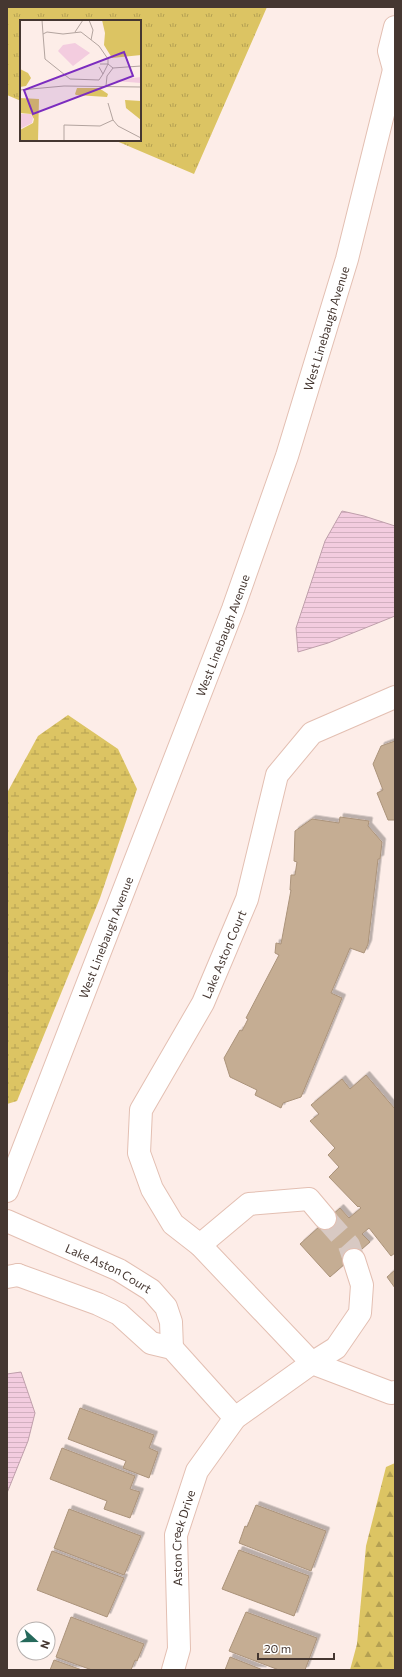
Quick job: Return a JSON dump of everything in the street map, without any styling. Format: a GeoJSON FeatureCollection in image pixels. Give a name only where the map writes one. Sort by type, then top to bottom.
{"type":"FeatureCollection","features":[{"type":"Feature","properties":{"kind":"street"},"geometry":{"type":"LineString","coordinates":[[394,68],[390,51],[395,26]]}},
{"type":"Feature","properties":{"kind":"street","name":"West Linebaugh Avenue"},"geometry":{"type":"LineString","coordinates":[[7,1191],[233,609],[287,456],[347,259],[394,68]]}},
{"type":"Feature","properties":{"kind":"street","name":"Lake Aston Court"},"geometry":{"type":"LineString","coordinates":[[395,697],[312,733],[277,775],[247,899],[203,1003],[141,1110],[139,1153],[152,1189],[173,1224],[200,1245],[312,1362],[391,1393],[395,1392]]}},
{"type":"Feature","properties":{"kind":"street"},"geometry":{"type":"LineString","coordinates":[[200,1245],[248,1204],[309,1199],[325,1218]]}},
{"type":"Feature","properties":{"kind":"street","name":"Lake Aston Court"},"geometry":{"type":"LineString","coordinates":[[7,1221],[120,1270],[151,1290],[166,1307],[171,1322],[172,1348]]}},
{"type":"Feature","properties":{"kind":"street"},"geometry":{"type":"LineString","coordinates":[[13,1276],[98,1304],[119,1314],[151,1343],[172,1348],[235,1418],[312,1362],[336,1348],[360,1313],[362,1285],[354,1260]]}},
{"type":"Feature","properties":{"kind":"street","name":"Aston Creek Drive"},"geometry":{"type":"LineString","coordinates":[[173,1670],[179,1650],[176,1535],[197,1470],[235,1418]]}},
{"type":"Feature","properties":{"kind":"green space"},"geometry":{"type":"Polygon","coordinates":[[[7,7],[267,7],[194,174],[116,141],[141,141],[141,20],[20,20],[20,101],[7,95],[7,7]]]}},
{"type":"Feature","properties":{"kind":"green space"},"geometry":{"type":"Polygon","coordinates":[[[68,715],[118,749],[137,789],[100,898],[17,1101],[7,1104],[7,793],[38,736],[68,715]]]}},
{"type":"Feature","properties":{"kind":"green space"},"geometry":{"type":"Polygon","coordinates":[[[395,1463],[395,1670],[350,1670],[357,1644],[366,1546],[386,1467],[395,1463]]]}},
{"type":"Feature","properties":{"kind":"shaded area"},"geometry":{"type":"Polygon","coordinates":[[[342,511],[395,526],[395,616],[328,643],[298,652],[296,628],[325,541],[342,511]]]}},
{"type":"Feature","properties":{"kind":"shaded area"},"geometry":{"type":"Polygon","coordinates":[[[21,1372],[35,1413],[28,1441],[7,1493],[7,1374],[21,1372]]]}},
{"type":"Feature","properties":{"kind":"building"},"geometry":{"type":"Polygon","coordinates":[[[395,741],[395,820],[388,820],[377,793],[383,790],[373,764],[381,746],[395,741]]]}},
{"type":"Feature","properties":{"kind":"building"},"geometry":{"type":"Polygon","coordinates":[[[340,817],[369,821],[368,826],[382,842],[380,859],[378,859],[368,944],[364,953],[350,948],[331,993],[342,998],[301,1097],[283,1103],[281,1108],[255,1095],[257,1090],[230,1077],[224,1058],[240,1030],[242,1031],[248,1019],[246,1018],[279,955],[275,953],[276,943],[281,944],[291,890],[291,875],[295,875],[297,862],[294,861],[295,831],[312,819],[339,823],[340,817]]]}},
{"type":"Feature","properties":{"kind":"building"},"geometry":{"type":"Polygon","coordinates":[[[366,1075],[395,1109],[395,1253],[391,1256],[369,1228],[362,1234],[370,1242],[330,1277],[300,1244],[340,1208],[349,1218],[361,1208],[359,1206],[358,1207],[329,1177],[339,1167],[328,1155],[335,1148],[310,1121],[319,1114],[311,1105],[342,1079],[350,1089],[366,1075]]]}},
{"type":"Feature","properties":{"kind":"building"},"geometry":{"type":"Polygon","coordinates":[[[395,1270],[395,1288],[387,1277],[395,1270]]]}},
{"type":"Feature","properties":{"kind":"building"},"geometry":{"type":"Polygon","coordinates":[[[80,1408],[154,1435],[149,1448],[158,1452],[149,1478],[123,1468],[126,1461],[68,1439],[80,1408]]]}},
{"type":"Feature","properties":{"kind":"building"},"geometry":{"type":"Polygon","coordinates":[[[62,1448],[135,1476],[130,1489],[140,1492],[130,1518],[104,1509],[107,1501],[50,1479],[62,1448]]]}},
{"type":"Feature","properties":{"kind":"building"},"geometry":{"type":"Polygon","coordinates":[[[256,1505],[326,1531],[311,1571],[239,1543],[245,1526],[247,1527],[256,1505]]]}},
{"type":"Feature","properties":{"kind":"building"},"geometry":{"type":"Polygon","coordinates":[[[69,1509],[141,1536],[124,1575],[54,1548],[69,1509]]]}},
{"type":"Feature","properties":{"kind":"building"},"geometry":{"type":"Polygon","coordinates":[[[239,1550],[309,1576],[294,1616],[222,1589],[239,1550]]]}},
{"type":"Feature","properties":{"kind":"building"},"geometry":{"type":"Polygon","coordinates":[[[52,1551],[124,1578],[107,1617],[37,1590],[52,1551]]]}},
{"type":"Feature","properties":{"kind":"building"},"geometry":{"type":"Polygon","coordinates":[[[246,1612],[317,1638],[305,1670],[279,1670],[229,1651],[246,1612]]]}},
{"type":"Feature","properties":{"kind":"building"},"geometry":{"type":"Polygon","coordinates":[[[71,1617],[144,1644],[137,1661],[135,1660],[131,1670],[92,1670],[56,1657],[71,1617]]]}},
{"type":"Feature","properties":{"kind":"building"},"geometry":{"type":"Polygon","coordinates":[[[230,1657],[263,1670],[225,1670],[230,1657]]]}},
{"type":"Feature","properties":{"kind":"building"},"geometry":{"type":"Polygon","coordinates":[[[54,1661],[56,1661],[82,1670],[50,1670],[54,1661]]]}},
{"type":"Feature","properties":{"kind":"tunnel"},"geometry":{"type":"LineString","coordinates":[[325,1218],[349,1245],[354,1260]]}}]}
